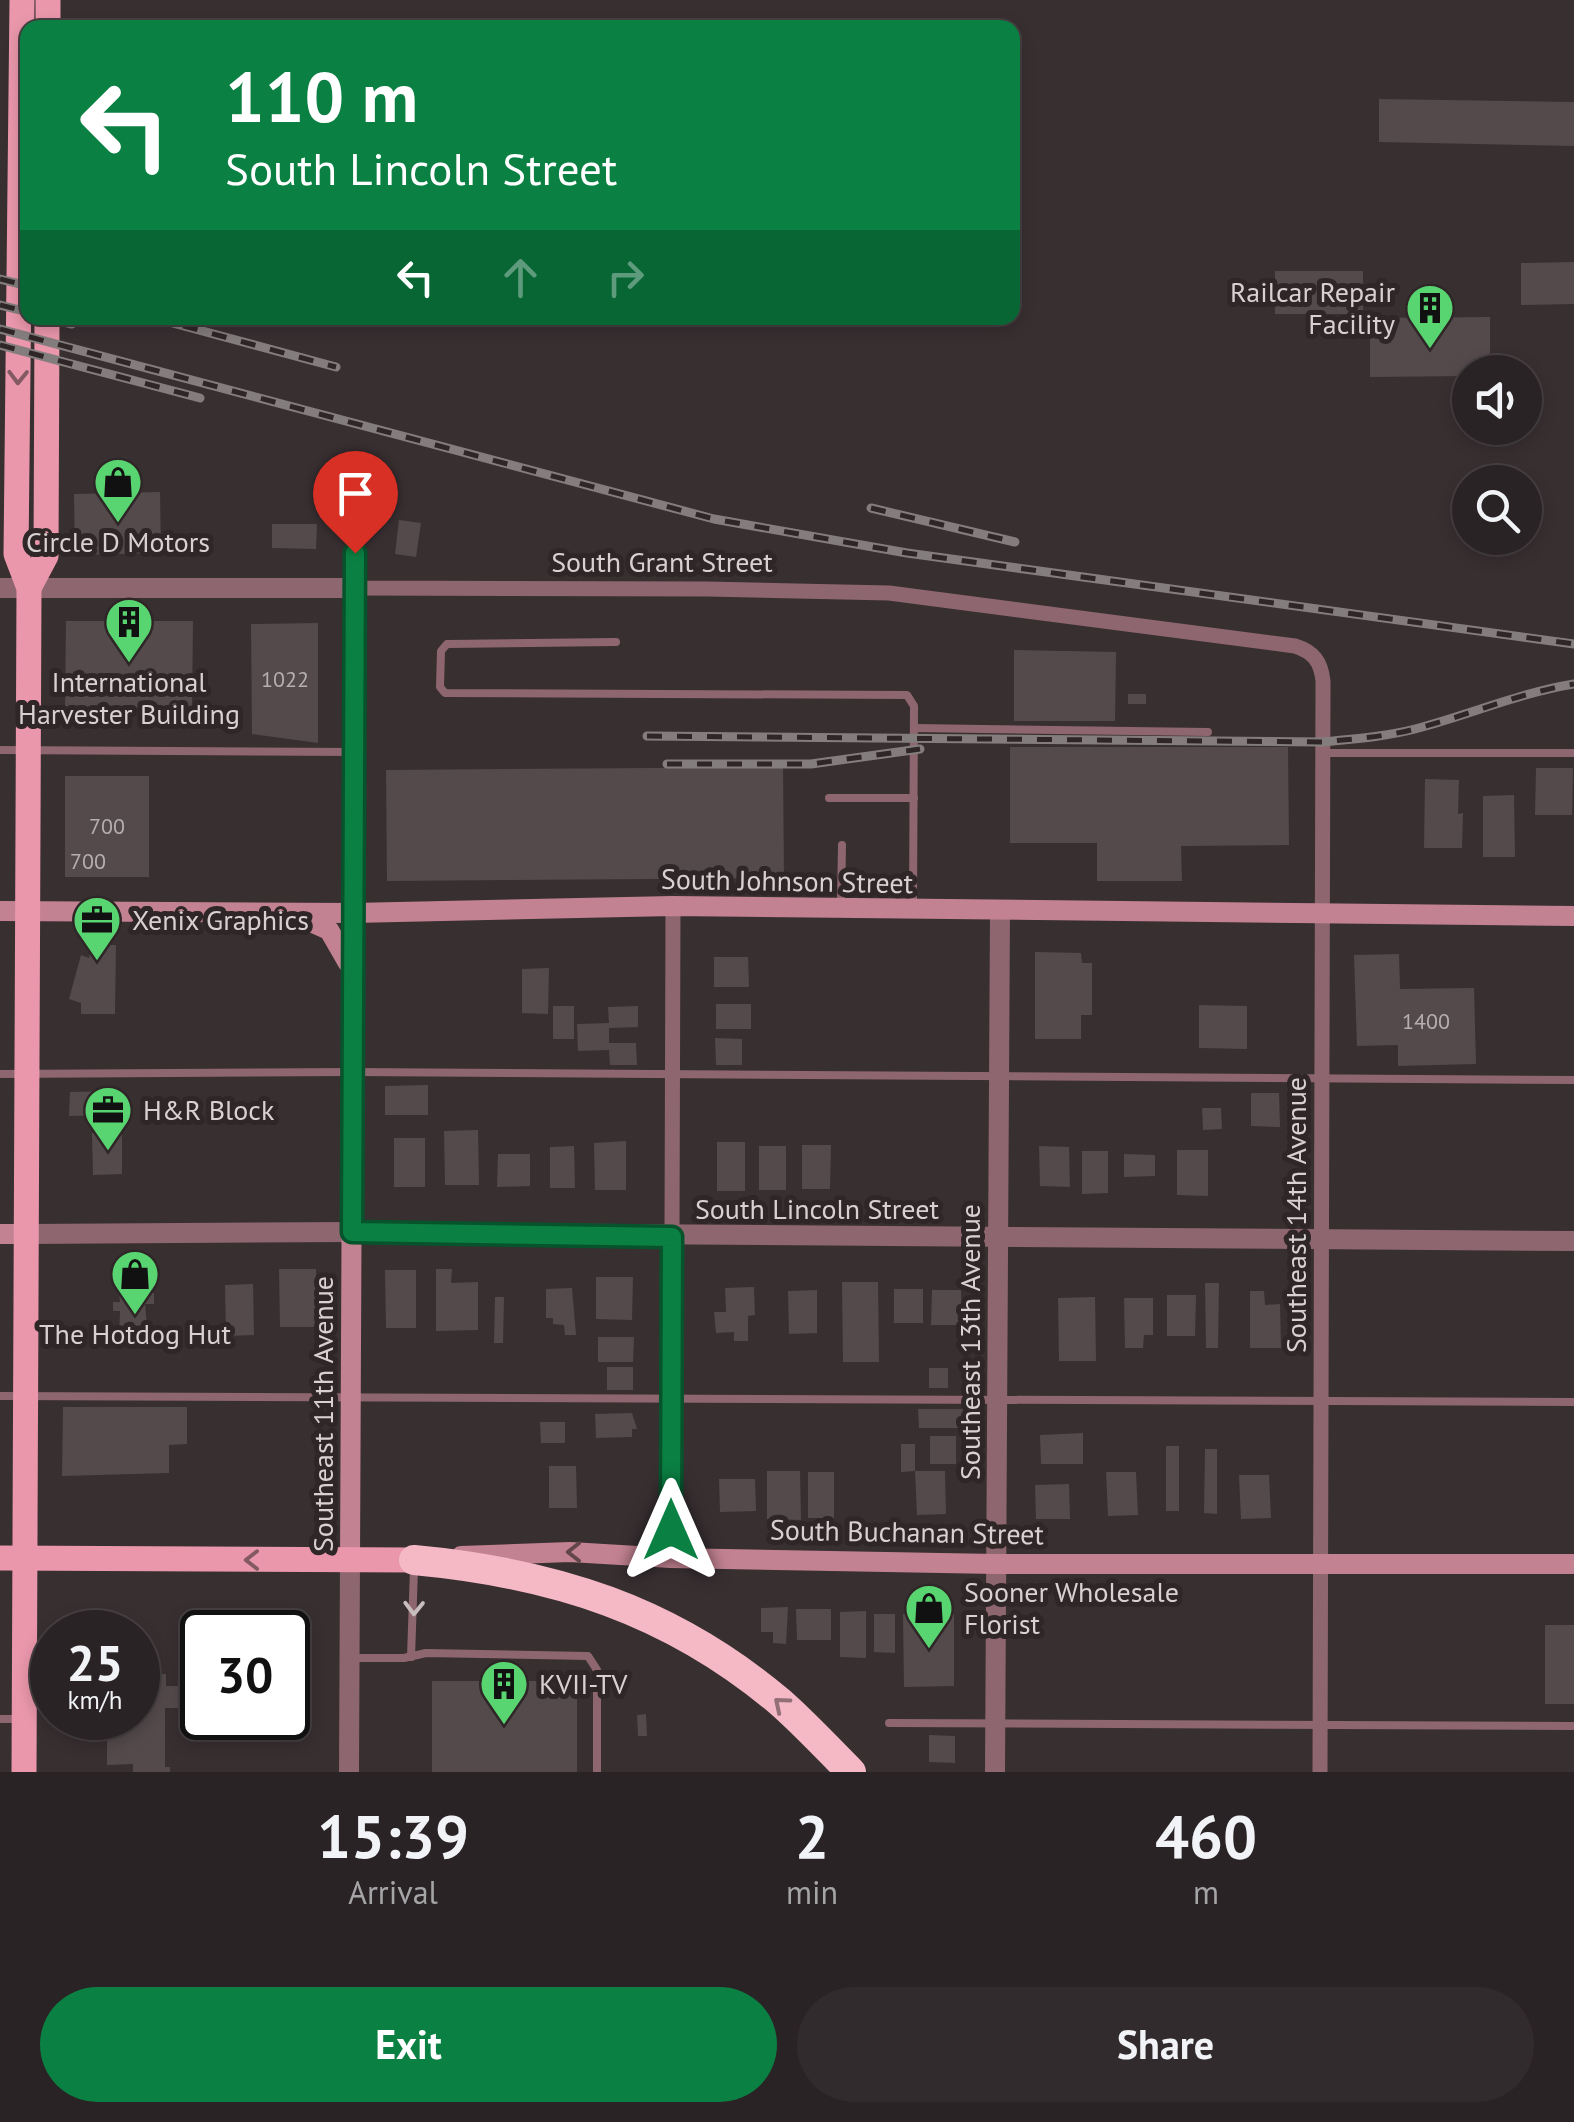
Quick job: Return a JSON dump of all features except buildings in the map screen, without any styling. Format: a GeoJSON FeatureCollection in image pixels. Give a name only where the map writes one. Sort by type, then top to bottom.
{"type":"FeatureCollection","features":[{"type":"Feature","properties":{"kind":"highway"},"geometry":{"type":"LineString","coordinates":[[414,1560],[542,1579],[645,1616],[753,1681],[801,1721],[852,1772]]}},
{"type":"Feature","properties":{"kind":"main road"},"geometry":{"type":"LineString","coordinates":[[20,185],[16,554],[29,588],[30,911],[26,1397],[13,1558],[12,1719],[24,1772]]}},
{"type":"Feature","properties":{"kind":"main road"},"geometry":{"type":"LineString","coordinates":[[29,588],[46,556],[47,325]]}},
{"type":"Feature","properties":{"kind":"main road","name":"South Johnson Street"},"geometry":{"type":"LineString","coordinates":[[0,910],[353,913],[672,906],[1574,916]]}},
{"type":"Feature","properties":{"kind":"main road"},"geometry":{"type":"LineString","coordinates":[[278,912],[318,922],[330,930],[347,958],[352,998]]}},
{"type":"Feature","properties":{"kind":"main road","name":"Southeast 11th Avenue"},"geometry":{"type":"LineString","coordinates":[[350,1560],[353,913]]}},
{"type":"Feature","properties":{"kind":"main road","name":"South Lincoln Street"},"geometry":{"type":"LineString","coordinates":[[0,1234],[28,1234]]}},
{"type":"Feature","properties":{"kind":"main road","name":"South Buchanan Street"},"geometry":{"type":"LineString","coordinates":[[13,1558],[414,1560],[556,1552],[996,1564],[1574,1564]]}},
{"type":"Feature","properties":{"kind":"street","name":"Southeast 11th Avenue"},"geometry":{"type":"LineString","coordinates":[[353,913],[355,518]]}},
{"type":"Feature","properties":{"kind":"street","name":"South Grant Street"},"geometry":{"type":"LineString","coordinates":[[0,588],[707,588],[888,593],[1296,646],[1317,658]]}},
{"type":"Feature","properties":{"kind":"street","name":"Southeast 14th Avenue"},"geometry":{"type":"LineString","coordinates":[[1317,658],[1323,681],[1320,1772]]}},
{"type":"Feature","properties":{"kind":"street"},"geometry":{"type":"LineString","coordinates":[[671,1558],[672,906]]}},
{"type":"Feature","properties":{"kind":"street","name":"Southeast 13th Avenue"},"geometry":{"type":"LineString","coordinates":[[995,1772],[1000,912]]}},
{"type":"Feature","properties":{"kind":"street","name":"South Lincoln Street"},"geometry":{"type":"LineString","coordinates":[[28,1234],[352,1232],[1574,1241]]}},
{"type":"Feature","properties":{"kind":"street","name":"Southeast 11th Avenue"},"geometry":{"type":"LineString","coordinates":[[348,1772],[350,1560]]}},
{"type":"Feature","properties":{"kind":"lane"},"geometry":{"type":"LineString","coordinates":[[616,642],[447,644],[441,651],[440,687],[445,693],[907,695],[914,706],[913,910]]}},
{"type":"Feature","properties":{"kind":"lane"},"geometry":{"type":"LineString","coordinates":[[914,728],[1208,732]]}},
{"type":"Feature","properties":{"kind":"lane"},"geometry":{"type":"LineString","coordinates":[[0,750],[353,752]]}},
{"type":"Feature","properties":{"kind":"lane"},"geometry":{"type":"LineString","coordinates":[[1322,753],[1574,753]]}},
{"type":"Feature","properties":{"kind":"lane"},"geometry":{"type":"LineString","coordinates":[[829,798],[914,798]]}},
{"type":"Feature","properties":{"kind":"lane"},"geometry":{"type":"LineString","coordinates":[[841,909],[842,845]]}},
{"type":"Feature","properties":{"kind":"lane"},"geometry":{"type":"LineString","coordinates":[[0,1074],[352,1072],[1574,1080]]}},
{"type":"Feature","properties":{"kind":"lane"},"geometry":{"type":"LineString","coordinates":[[0,1396],[1574,1402]]}},
{"type":"Feature","properties":{"kind":"lane"},"geometry":{"type":"LineString","coordinates":[[410,1657],[414,1560]]}},
{"type":"Feature","properties":{"kind":"lane"},"geometry":{"type":"LineString","coordinates":[[349,1658],[426,1653],[588,1656],[596,1670],[597,1772]]}},
{"type":"Feature","properties":{"kind":"lane"},"geometry":{"type":"LineString","coordinates":[[890,1723],[1574,1726]]}},
{"type":"Feature","properties":{"kind":"railway"},"geometry":{"type":"LineString","coordinates":[[0,279],[20,284]]}},
{"type":"Feature","properties":{"kind":"railway"},"geometry":{"type":"LineString","coordinates":[[0,305],[20,310]]}},
{"type":"Feature","properties":{"kind":"railway"},"geometry":{"type":"LineString","coordinates":[[180,325],[336,367]]}},
{"type":"Feature","properties":{"kind":"railway"},"geometry":{"type":"LineString","coordinates":[[0,329],[714,519],[907,553],[1574,644]]}},
{"type":"Feature","properties":{"kind":"railway"},"geometry":{"type":"LineString","coordinates":[[0,345],[200,398]]}},
{"type":"Feature","properties":{"kind":"railway"},"geometry":{"type":"LineString","coordinates":[[871,508],[1015,542]]}},
{"type":"Feature","properties":{"kind":"railway"},"geometry":{"type":"LineString","coordinates":[[647,736],[1322,742],[1403,732],[1574,684]]}},
{"type":"Feature","properties":{"kind":"railway"},"geometry":{"type":"LineString","coordinates":[[667,764],[811,764],[920,749]]}},
{"type":"Feature","properties":{"kind":"place","name":"Railcar Repair Facility"},"geometry":{"type":"Point","coordinates":[1430,350]}},
{"type":"Feature","properties":{"kind":"place","name":"Circle D Motors"},"geometry":{"type":"Point","coordinates":[118,524]}},
{"type":"Feature","properties":{"kind":"place","name":"International Harvester Building"},"geometry":{"type":"Point","coordinates":[129,664]}},
{"type":"Feature","properties":{"kind":"place","name":"Xenix Graphics"},"geometry":{"type":"Point","coordinates":[97,962]}},
{"type":"Feature","properties":{"kind":"place","name":"H&R Block"},"geometry":{"type":"Point","coordinates":[108,1152]}},
{"type":"Feature","properties":{"kind":"place","name":"The Hotdog Hut"},"geometry":{"type":"Point","coordinates":[135,1316]}},
{"type":"Feature","properties":{"kind":"place","name":"Sooner Wholesale Florist"},"geometry":{"type":"Point","coordinates":[929,1650]}},
{"type":"Feature","properties":{"kind":"place","name":"KVII-TV"},"geometry":{"type":"Point","coordinates":[504,1726]}},
{"type":"Feature","properties":{"kind":"route"},"geometry":{"type":"LineString","coordinates":[[355,553],[352,1232],[672,1237],[671,1530]]}}]}
